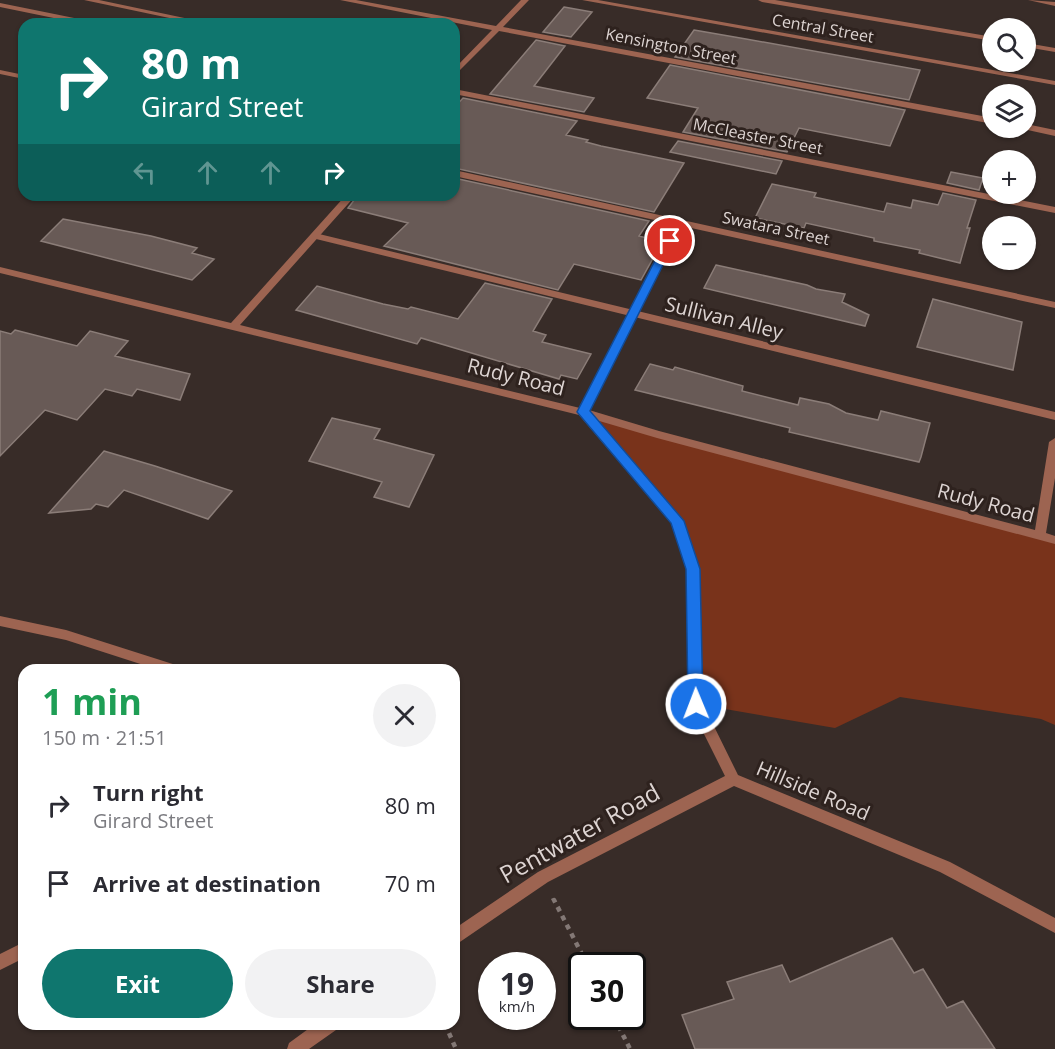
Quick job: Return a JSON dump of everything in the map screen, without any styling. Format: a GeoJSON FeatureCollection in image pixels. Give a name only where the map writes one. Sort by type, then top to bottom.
{"type":"FeatureCollection","features":[{"type":"Feature","properties":{"kind":"street"},"geometry":{"type":"LineString","coordinates":[[88,0],[179,18]]}},
{"type":"Feature","properties":{"kind":"street","name":"Kensington Street"},"geometry":{"type":"LineString","coordinates":[[344,0],[440,18]]}},
{"type":"Feature","properties":{"kind":"street"},"geometry":{"type":"LineString","coordinates":[[460,68],[525,0]]}},
{"type":"Feature","properties":{"kind":"street","name":"Central Street"},"geometry":{"type":"LineString","coordinates":[[586,0],[1055,83]]}},
{"type":"Feature","properties":{"kind":"street"},"geometry":{"type":"LineString","coordinates":[[762,0],[982,37]]}},
{"type":"Feature","properties":{"kind":"street"},"geometry":{"type":"LineString","coordinates":[[1032,0],[1055,4]]}},
{"type":"Feature","properties":{"kind":"street"},"geometry":{"type":"LineString","coordinates":[[0,5],[64,18]]}},
{"type":"Feature","properties":{"kind":"street","name":"Kensington Street"},"geometry":{"type":"LineString","coordinates":[[460,22],[982,119]]}},
{"type":"Feature","properties":{"kind":"street"},"geometry":{"type":"LineString","coordinates":[[1036,47],[1055,50]]}},
{"type":"Feature","properties":{"kind":"street"},"geometry":{"type":"LineString","coordinates":[[0,72],[18,76]]}},
{"type":"Feature","properties":{"kind":"street","name":"McCleaster Street"},"geometry":{"type":"LineString","coordinates":[[460,92],[1055,210]]}},
{"type":"Feature","properties":{"kind":"street"},"geometry":{"type":"LineString","coordinates":[[1036,129],[1055,133]]}},
{"type":"Feature","properties":{"kind":"street","name":"Swatara Street"},"geometry":{"type":"LineString","coordinates":[[460,174],[1055,305]]}},
{"type":"Feature","properties":{"kind":"street"},"geometry":{"type":"LineString","coordinates":[[234,326],[346,201]]}},
{"type":"Feature","properties":{"kind":"street"},"geometry":{"type":"LineString","coordinates":[[583,412],[679,222]]}},
{"type":"Feature","properties":{"kind":"street","name":"Sullivan Alley"},"geometry":{"type":"LineString","coordinates":[[315,236],[1055,416]]}},
{"type":"Feature","properties":{"kind":"street","name":"Rudy Road"},"geometry":{"type":"LineString","coordinates":[[0,270],[583,412],[669,438],[1055,540]]}},
{"type":"Feature","properties":{"kind":"street","name":"Hillside Road"},"geometry":{"type":"LineString","coordinates":[[583,412],[677,521],[693,569],[696,704],[733,778],[945,867],[1055,926]]}},
{"type":"Feature","properties":{"kind":"street"},"geometry":{"type":"LineString","coordinates":[[1040,536],[1055,442]]}},
{"type":"Feature","properties":{"kind":"street"},"geometry":{"type":"LineString","coordinates":[[0,621],[66,635],[155,664]]}},
{"type":"Feature","properties":{"kind":"street","name":"Pentwater Road"},"geometry":{"type":"LineString","coordinates":[[460,935],[543,878],[733,778]]}},
{"type":"Feature","properties":{"kind":"street"},"geometry":{"type":"LineString","coordinates":[[0,962],[18,953]]}},
{"type":"Feature","properties":{"kind":"street"},"geometry":{"type":"LineString","coordinates":[[295,1049],[322,1030]]}},
{"type":"Feature","properties":{"kind":"path"},"geometry":{"type":"LineString","coordinates":[[554,900],[581,952]]}},
{"type":"Feature","properties":{"kind":"path"},"geometry":{"type":"LineString","coordinates":[[448,1030],[456,1049]]}},
{"type":"Feature","properties":{"kind":"path"},"geometry":{"type":"LineString","coordinates":[[620,1030],[630,1049]]}},
{"type":"Feature","properties":{"kind":"shaded area"},"geometry":{"type":"Polygon","coordinates":[[[583,412],[1055,541],[1055,725],[1041,719],[900,697],[835,728],[696,704],[693,569],[677,521],[583,412]]]}},
{"type":"Feature","properties":{"kind":"building"},"geometry":{"type":"Polygon","coordinates":[[[564,7],[592,12],[571,37],[543,32],[564,7]]]}},
{"type":"Feature","properties":{"kind":"building"},"geometry":{"type":"Polygon","coordinates":[[[694,30],[920,70],[909,100],[675,57],[694,30]]]}},
{"type":"Feature","properties":{"kind":"building"},"geometry":{"type":"Polygon","coordinates":[[[536,40],[565,46],[534,86],[594,98],[584,112],[490,94],[536,40]]]}},
{"type":"Feature","properties":{"kind":"building"},"geometry":{"type":"Polygon","coordinates":[[[670,65],[905,110],[890,146],[799,128],[787,152],[683,132],[698,108],[647,98],[670,65]]]}},
{"type":"Feature","properties":{"kind":"building"},"geometry":{"type":"Polygon","coordinates":[[[463,98],[577,121],[566,135],[588,140],[586,142],[601,146],[684,163],[654,212],[460,169],[460,101],[463,98]]]}},
{"type":"Feature","properties":{"kind":"building"},"geometry":{"type":"Polygon","coordinates":[[[678,141],[782,161],[776,174],[670,152],[678,141]]]}},
{"type":"Feature","properties":{"kind":"building"},"geometry":{"type":"Polygon","coordinates":[[[951,172],[982,178],[979,190],[947,183],[951,172]]]}},
{"type":"Feature","properties":{"kind":"building"},"geometry":{"type":"Polygon","coordinates":[[[460,179],[649,221],[639,236],[662,242],[641,280],[574,264],[558,290],[384,246],[408,223],[348,208],[353,201],[460,201],[460,179]]]}},
{"type":"Feature","properties":{"kind":"building"},"geometry":{"type":"Polygon","coordinates":[[[772,184],[816,193],[814,197],[884,212],[887,203],[911,208],[913,200],[938,205],[943,193],[976,200],[967,228],[970,228],[960,263],[919,253],[920,250],[874,241],[874,238],[806,223],[804,228],[755,218],[772,184]]]}},
{"type":"Feature","properties":{"kind":"building"},"geometry":{"type":"Polygon","coordinates":[[[63,219],[151,236],[197,248],[192,253],[214,259],[192,280],[41,241],[63,219]]]}},
{"type":"Feature","properties":{"kind":"building"},"geometry":{"type":"Polygon","coordinates":[[[716,265],[845,294],[842,302],[869,315],[865,326],[704,288],[716,265]]]}},
{"type":"Feature","properties":{"kind":"building"},"geometry":{"type":"Polygon","coordinates":[[[485,283],[552,299],[533,331],[546,335],[542,342],[591,354],[577,379],[561,375],[559,379],[421,338],[417,344],[296,310],[317,286],[383,304],[408,309],[411,307],[458,319],[485,283]]]}},
{"type":"Feature","properties":{"kind":"building"},"geometry":{"type":"Polygon","coordinates":[[[933,299],[1022,322],[1013,370],[917,347],[933,299]]]}},
{"type":"Feature","properties":{"kind":"building"},"geometry":{"type":"Polygon","coordinates":[[[15,330],[77,346],[90,331],[128,341],[115,356],[190,374],[180,400],[137,389],[132,396],[105,389],[77,420],[45,410],[0,456],[0,331],[11,334],[15,330]]]}},
{"type":"Feature","properties":{"kind":"building"},"geometry":{"type":"Polygon","coordinates":[[[650,364],[673,370],[675,367],[743,386],[742,391],[798,405],[800,398],[829,404],[846,413],[878,420],[881,411],[930,423],[921,457],[919,462],[789,432],[790,428],[635,390],[650,364]]]}},
{"type":"Feature","properties":{"kind":"building"},"geometry":{"type":"Polygon","coordinates":[[[332,418],[380,429],[374,439],[434,455],[409,507],[374,497],[382,482],[309,461],[332,418]]]}},
{"type":"Feature","properties":{"kind":"building"},"geometry":{"type":"Polygon","coordinates":[[[104,451],[232,491],[208,519],[124,490],[108,507],[96,504],[91,509],[49,513],[104,451]]]}},
{"type":"Feature","properties":{"kind":"building"},"geometry":{"type":"Polygon","coordinates":[[[892,938],[914,973],[923,969],[947,1008],[963,1001],[995,1049],[695,1049],[682,1015],[734,999],[727,982],[782,965],[790,982],[892,938]]]}},
{"type":"Feature","properties":{"kind":"route"},"geometry":{"type":"LineString","coordinates":[[670,241],[583,412],[677,521],[693,569],[696,704]]}}]}
